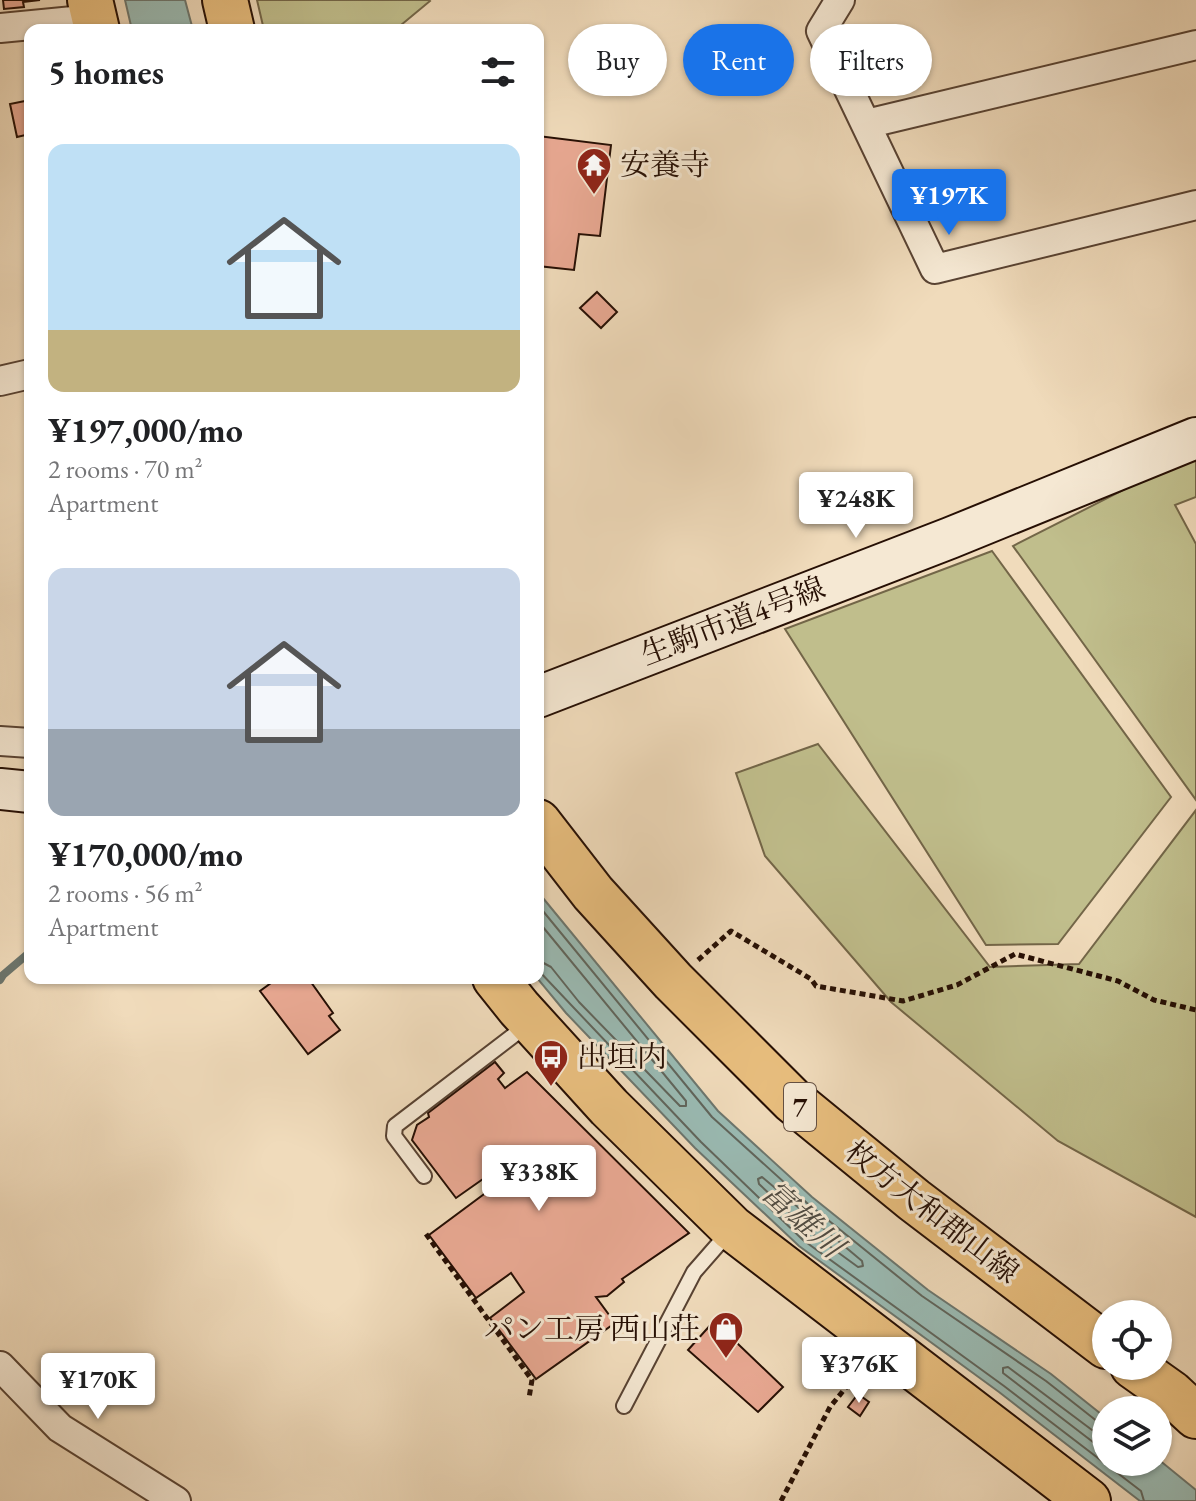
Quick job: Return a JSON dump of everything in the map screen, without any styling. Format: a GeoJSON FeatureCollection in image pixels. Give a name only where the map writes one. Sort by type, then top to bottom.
{"type":"FeatureCollection","features":[{"type":"Feature","properties":{"kind":"main road"},"geometry":{"type":"LineString","coordinates":[[225,0],[231,24]]}},
{"type":"Feature","properties":{"kind":"main road","name":"枚方大和郡山線"},"geometry":{"type":"LineString","coordinates":[[544,830],[593,893],[673,981],[793,1101],[914,1200],[1092,1335]]}},
{"type":"Feature","properties":{"kind":"main road"},"geometry":{"type":"LineString","coordinates":[[500,984],[609,1107],[732,1228],[1088,1501]]}},
{"type":"Feature","properties":{"kind":"main road"},"geometry":{"type":"LineString","coordinates":[[1153,1380],[1196,1416]]}},
{"type":"Feature","properties":{"kind":"street"},"geometry":{"type":"LineString","coordinates":[[840,0],[821,31],[935,269],[1196,205]]}},
{"type":"Feature","properties":{"kind":"street"},"geometry":{"type":"LineString","coordinates":[[31,24],[94,16]]}},
{"type":"Feature","properties":{"kind":"street"},"geometry":{"type":"LineString","coordinates":[[0,28],[24,25]]}},
{"type":"Feature","properties":{"kind":"street"},"geometry":{"type":"LineString","coordinates":[[866,124],[1196,45]]}},
{"type":"Feature","properties":{"kind":"street"},"geometry":{"type":"LineString","coordinates":[[0,381],[24,375]]}},
{"type":"Feature","properties":{"kind":"street","name":"生駒市道4号線"},"geometry":{"type":"LineString","coordinates":[[544,695],[950,538],[1196,438]]}},
{"type":"Feature","properties":{"kind":"street"},"geometry":{"type":"LineString","coordinates":[[0,741],[24,743]]}},
{"type":"Feature","properties":{"kind":"street"},"geometry":{"type":"LineString","coordinates":[[0,789],[24,791]]}},
{"type":"Feature","properties":{"kind":"street"},"geometry":{"type":"LineString","coordinates":[[0,1366],[60,1428],[176,1501]]}},
{"type":"Feature","properties":{"kind":"lane"},"geometry":{"type":"LineString","coordinates":[[424,1176],[394,1136],[395,1126],[531,1022]]}},
{"type":"Feature","properties":{"kind":"lane"},"geometry":{"type":"LineString","coordinates":[[624,1406],[694,1272],[732,1228]]}},
{"type":"Feature","properties":{"kind":"path"},"geometry":{"type":"LineString","coordinates":[[673,981],[731,931],[811,979],[816,986],[903,1001],[957,985],[1015,954],[1118,981],[1154,1000],[1196,1010]]}},
{"type":"Feature","properties":{"kind":"path"},"geometry":{"type":"LineString","coordinates":[[426,1234],[532,1380],[529,1398]]}},
{"type":"Feature","properties":{"kind":"path"},"geometry":{"type":"LineString","coordinates":[[781,1501],[830,1407],[881,1343]]}},
{"type":"Feature","properties":{"kind":"shaded area"},"geometry":{"type":"Polygon","coordinates":[[[257,0],[430,1],[402,24],[263,24],[257,0]]]}},
{"type":"Feature","properties":{"kind":"shaded area"},"geometry":{"type":"Polygon","coordinates":[[[1196,453],[1196,497],[1175,505],[1196,544],[1196,800],[1013,546],[1196,453]]]}},
{"type":"Feature","properties":{"kind":"shaded area"},"geometry":{"type":"Polygon","coordinates":[[[992,551],[1171,797],[1058,944],[986,945],[785,629],[992,551]]]}},
{"type":"Feature","properties":{"kind":"shaded area"},"geometry":{"type":"Polygon","coordinates":[[[818,744],[990,967],[1079,964],[1196,810],[1196,1217],[1058,1141],[891,1002],[765,856],[736,773],[818,744]]]}},
{"type":"Feature","properties":{"kind":"water"},"geometry":{"type":"Polygon","coordinates":[[[125,0],[185,0],[191,24],[131,24],[125,0]]]}},
{"type":"Feature","properties":{"kind":"water","name":"富雄川"},"geometry":{"type":"Polygon","coordinates":[[[544,899],[718,1111],[812,1197],[928,1290],[1051,1374],[1092,1407],[1092,1464],[799,1246],[695,1148],[542,984],[544,899]]]}},
{"type":"Feature","properties":{"kind":"water"},"geometry":{"type":"Polygon","coordinates":[[[1172,1470],[1196,1490],[1196,1501],[1140,1501],[1108,1476],[1172,1476],[1172,1470]]]}},
{"type":"Feature","properties":{"kind":"building"},"geometry":{"type":"Polygon","coordinates":[[[3,0],[40,0],[23,2],[24,7],[4,9],[3,0]]]}},
{"type":"Feature","properties":{"kind":"building"},"geometry":{"type":"Polygon","coordinates":[[[24,101],[24,135],[17,137],[10,104],[24,101]]]}},
{"type":"Feature","properties":{"kind":"building"},"geometry":{"type":"Polygon","coordinates":[[[544,137],[611,145],[600,236],[579,234],[574,270],[544,267],[544,137]]]}},
{"type":"Feature","properties":{"kind":"building"},"geometry":{"type":"Polygon","coordinates":[[[597,292],[617,312],[601,328],[580,308],[597,292]]]}},
{"type":"Feature","properties":{"kind":"building"},"geometry":{"type":"Polygon","coordinates":[[[270,984],[312,984],[333,1013],[329,1016],[340,1030],[308,1054],[260,991],[270,984]]]}},
{"type":"Feature","properties":{"kind":"building"},"geometry":{"type":"Polygon","coordinates":[[[495,1062],[504,1073],[498,1079],[505,1088],[527,1072],[689,1233],[622,1279],[624,1282],[607,1296],[596,1297],[615,1323],[536,1379],[490,1318],[524,1292],[511,1273],[476,1298],[429,1235],[503,1180],[493,1172],[456,1198],[412,1140],[417,1125],[429,1117],[428,1113],[495,1062]]]}},
{"type":"Feature","properties":{"kind":"building","name":"パン工房 西山荘"},"geometry":{"type":"Polygon","coordinates":[[[714,1321],[783,1387],[758,1412],[688,1350],[714,1321]]]}},
{"type":"Feature","properties":{"kind":"building"},"geometry":{"type":"Polygon","coordinates":[[[858,1394],[869,1402],[860,1416],[848,1407],[858,1394]]]}},
{"type":"Feature","properties":{"kind":"waterway"},"geometry":{"type":"LineString","coordinates":[[0,980],[24,957]]}},
{"type":"Feature","properties":{"kind":"place","name":"安養寺"},"geometry":{"type":"Point","coordinates":[594,196]}},
{"type":"Feature","properties":{"kind":"place","name":"出垣内"},"geometry":{"type":"Point","coordinates":[551,1088]}},
{"type":"Feature","properties":{"kind":"place","name":"パン工房 西山荘"},"geometry":{"type":"Point","coordinates":[726,1360]}}]}
